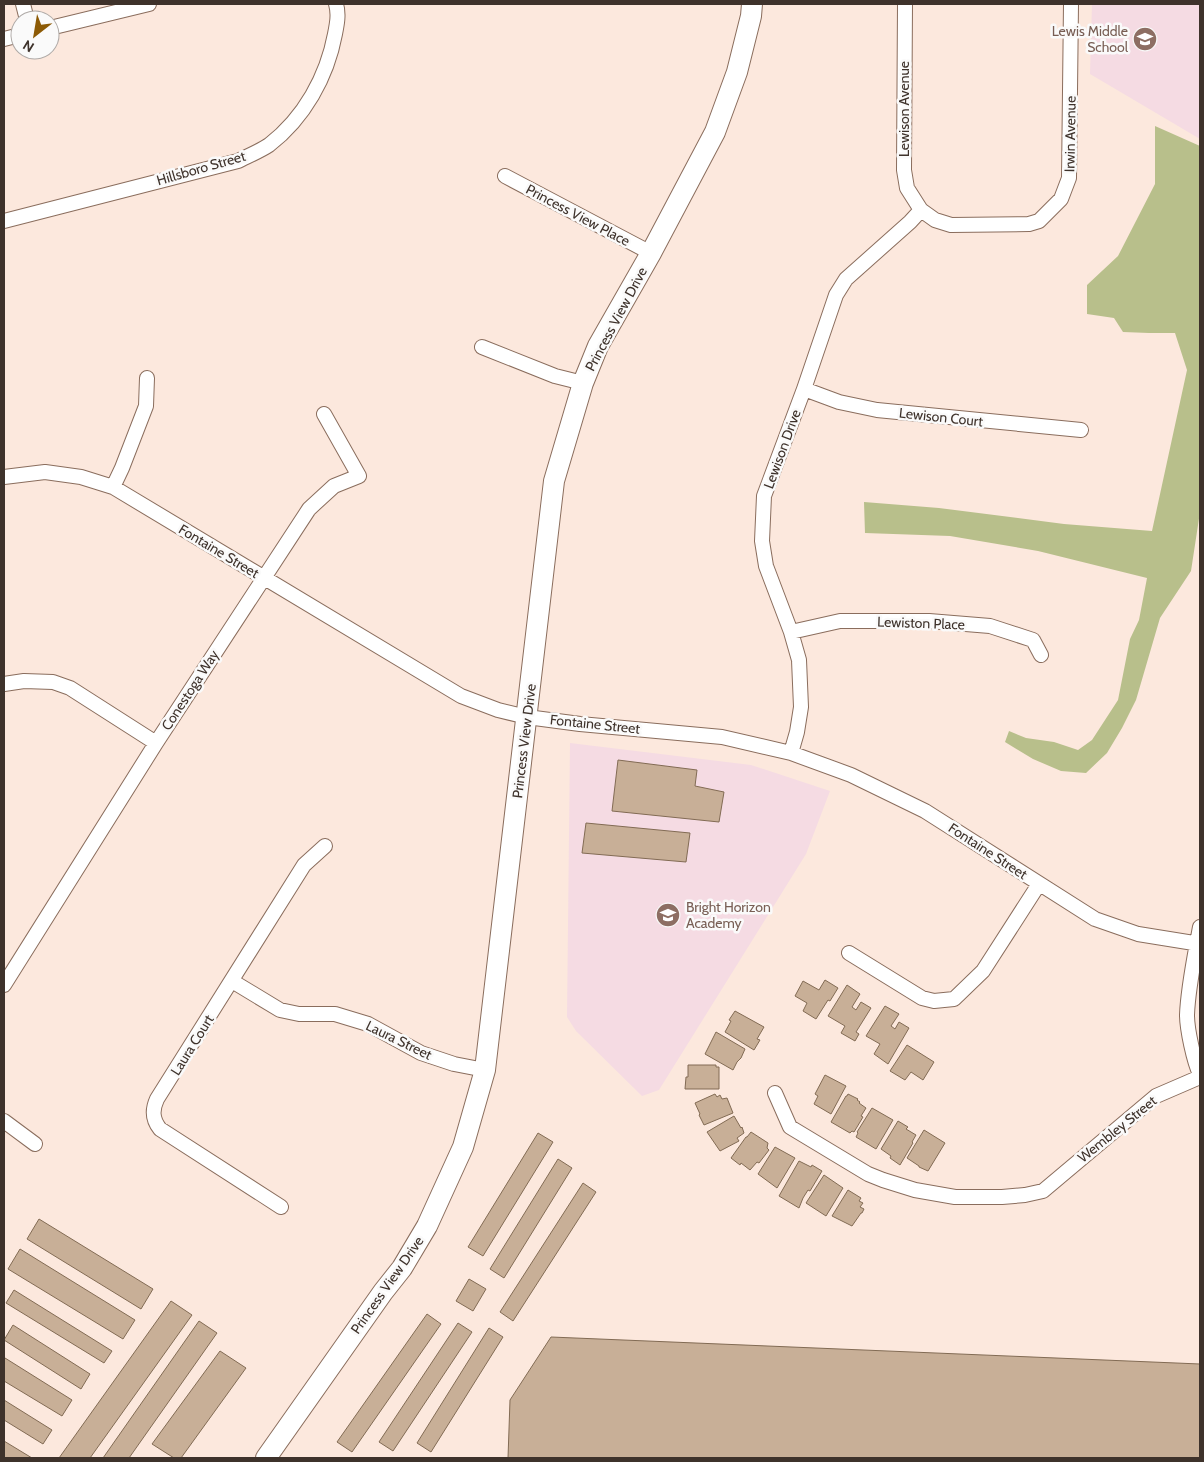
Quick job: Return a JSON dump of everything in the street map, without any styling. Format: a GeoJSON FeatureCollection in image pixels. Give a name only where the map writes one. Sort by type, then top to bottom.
{"type":"FeatureCollection","features":[{"type":"Feature","properties":{"kind":"main road","name":"Princess View Drive"},"geometry":{"type":"LineString","coordinates":[[266,1458],[402,1268],[427,1226],[463,1147],[485,1070],[554,481],[583,383],[598,346],[715,132],[737,72],[751,16],[752,4]]}},
{"type":"Feature","properties":{"kind":"street"},"geometry":{"type":"LineString","coordinates":[[60,26],[149,4]]}},
{"type":"Feature","properties":{"kind":"street","name":"Hillsboro Street"},"geometry":{"type":"LineString","coordinates":[[4,221],[238,161],[267,146],[295,120],[311,98],[323,76],[333,44],[338,10],[336,4]]}},
{"type":"Feature","properties":{"kind":"street","name":"Lewison Avenue"},"geometry":{"type":"LineString","coordinates":[[905,4],[904,170],[907,188],[921,210]]}},
{"type":"Feature","properties":{"kind":"street","name":"Irwin Avenue"},"geometry":{"type":"LineString","coordinates":[[921,210],[936,220],[952,226],[1029,224],[1038,221],[1061,198],[1070,178],[1071,4]]}},
{"type":"Feature","properties":{"kind":"street","name":"Princess View Place"},"geometry":{"type":"LineString","coordinates":[[505,176],[650,253]]}},
{"type":"Feature","properties":{"kind":"street","name":"Lewison Drive"},"geometry":{"type":"LineString","coordinates":[[791,753],[798,732],[801,707],[799,660],[791,632],[766,566],[762,540],[764,496],[804,389],[836,295],[846,279],[921,210]]}},
{"type":"Feature","properties":{"kind":"street"},"geometry":{"type":"LineString","coordinates":[[482,347],[554,376],[583,383]]}},
{"type":"Feature","properties":{"kind":"street"},"geometry":{"type":"LineString","coordinates":[[113,487],[146,406],[147,378]]}},
{"type":"Feature","properties":{"kind":"street","name":"Lewison Court"},"geometry":{"type":"LineString","coordinates":[[804,389],[839,402],[877,410],[1081,430]]}},
{"type":"Feature","properties":{"kind":"street","name":"Conestoga Way"},"geometry":{"type":"LineString","coordinates":[[4,986],[156,743],[308,509],[334,486],[359,476],[324,414]]}},
{"type":"Feature","properties":{"kind":"street","name":"Fontaine Street"},"geometry":{"type":"LineString","coordinates":[[4,477],[45,472],[81,478],[113,487],[461,696],[498,710],[527,717],[580,724],[722,736],[791,753],[851,775],[925,810],[1095,919],[1138,934],[1199,944]]}},
{"type":"Feature","properties":{"kind":"street","name":"Lewiston Place"},"geometry":{"type":"LineString","coordinates":[[791,632],[840,621],[929,621],[990,626],[1033,640],[1041,655]]}},
{"type":"Feature","properties":{"kind":"street"},"geometry":{"type":"LineString","coordinates":[[4,684],[24,680],[53,682],[70,688],[156,743]]}},
{"type":"Feature","properties":{"kind":"street","name":"Laura Court"},"geometry":{"type":"LineString","coordinates":[[281,1207],[160,1129],[154,1118],[154,1105],[304,865],[326,846]]}},
{"type":"Feature","properties":{"kind":"street"},"geometry":{"type":"LineString","coordinates":[[849,953],[922,998],[934,1001],[954,998],[982,971],[1039,884]]}},
{"type":"Feature","properties":{"kind":"street"},"geometry":{"type":"LineString","coordinates":[[1200,927],[1187,1016],[1195,1064],[1200,1076]]}},
{"type":"Feature","properties":{"kind":"street","name":"Laura Street"},"geometry":{"type":"LineString","coordinates":[[232,982],[280,1010],[299,1014],[335,1014],[368,1024],[421,1053],[454,1064],[485,1070]]}},
{"type":"Feature","properties":{"kind":"street","name":"Wembley Street"},"geometry":{"type":"LineString","coordinates":[[775,1093],[790,1127],[868,1174],[898,1186],[931,1194],[954,1197],[1002,1198],[1042,1191],[1156,1096],[1200,1076]]}},
{"type":"Feature","properties":{"kind":"street"},"geometry":{"type":"LineString","coordinates":[[4,1122],[34,1144]]}},
{"type":"Feature","properties":{"kind":"shaded area","name":"Lewis Middle School"},"geometry":{"type":"Polygon","coordinates":[[[1092,4],[1200,4],[1200,139],[1090,74],[1092,4]]]}},
{"type":"Feature","properties":{"kind":"shaded area","name":"Bright Horizon Academy"},"geometry":{"type":"Polygon","coordinates":[[[570,743],[751,765],[830,791],[806,854],[659,1090],[642,1096],[576,1031],[567,1017],[570,743]]]}},
{"type":"Feature","properties":{"kind":"green space"},"geometry":{"type":"Polygon","coordinates":[[[1155,126],[1200,146],[1200,512],[1191,571],[1160,618],[1136,700],[1122,728],[1107,753],[1086,773],[1061,771],[1033,759],[1005,742],[1009,731],[1026,738],[1054,742],[1078,750],[1092,740],[1118,700],[1130,639],[1139,620],[1147,578],[1038,551],[950,536],[865,533],[864,502],[939,508],[1064,524],[1152,531],[1187,370],[1175,333],[1123,332],[1114,318],[1087,314],[1087,285],[1118,256],[1155,184],[1155,126]]]}},
{"type":"Feature","properties":{"kind":"building"},"geometry":{"type":"Polygon","coordinates":[[[618,760],[697,770],[695,786],[724,792],[719,822],[612,811],[618,760]]]}},
{"type":"Feature","properties":{"kind":"building"},"geometry":{"type":"Polygon","coordinates":[[[586,823],[690,833],[686,862],[582,853],[586,823]]]}},
{"type":"Feature","properties":{"kind":"building"},"geometry":{"type":"Polygon","coordinates":[[[825,980],[838,988],[816,1019],[803,1011],[807,1003],[795,996],[803,981],[819,990],[825,980]]]}},
{"type":"Feature","properties":{"kind":"building"},"geometry":{"type":"Polygon","coordinates":[[[847,985],[860,994],[852,1007],[856,1010],[861,1002],[871,1008],[856,1032],[859,1034],[855,1041],[841,1033],[845,1026],[828,1016],[847,985]]]}},
{"type":"Feature","properties":{"kind":"building"},"geometry":{"type":"Polygon","coordinates":[[[885,1006],[899,1014],[891,1026],[895,1029],[899,1022],[909,1028],[888,1064],[874,1054],[880,1044],[866,1036],[885,1006]]]}},
{"type":"Feature","properties":{"kind":"building"},"geometry":{"type":"Polygon","coordinates":[[[735,1011],[764,1027],[757,1039],[760,1040],[754,1050],[725,1032],[731,1021],[729,1020],[735,1011]]]}},
{"type":"Feature","properties":{"kind":"building"},"geometry":{"type":"Polygon","coordinates":[[[716,1032],[745,1049],[733,1070],[705,1054],[716,1032]]]}},
{"type":"Feature","properties":{"kind":"building"},"geometry":{"type":"Polygon","coordinates":[[[907,1045],[934,1062],[923,1080],[911,1072],[905,1080],[890,1071],[907,1045]]]}},
{"type":"Feature","properties":{"kind":"building"},"geometry":{"type":"Polygon","coordinates":[[[688,1065],[716,1065],[716,1067],[719,1067],[719,1089],[685,1089],[688,1065]]]}},
{"type":"Feature","properties":{"kind":"building"},"geometry":{"type":"Polygon","coordinates":[[[825,1075],[846,1086],[831,1114],[814,1104],[818,1096],[815,1094],[825,1075]]]}},
{"type":"Feature","properties":{"kind":"building"},"geometry":{"type":"Polygon","coordinates":[[[715,1094],[717,1097],[720,1095],[722,1099],[727,1098],[733,1113],[704,1125],[695,1103],[715,1094]]]}},
{"type":"Feature","properties":{"kind":"building"},"geometry":{"type":"Polygon","coordinates":[[[848,1094],[858,1099],[859,1103],[866,1108],[854,1132],[850,1133],[831,1122],[848,1094]]]}},
{"type":"Feature","properties":{"kind":"building"},"geometry":{"type":"Polygon","coordinates":[[[872,1108],[893,1120],[876,1149],[856,1137],[857,1132],[872,1108]]]}},
{"type":"Feature","properties":{"kind":"building"},"geometry":{"type":"Polygon","coordinates":[[[734,1116],[744,1133],[737,1138],[739,1141],[720,1151],[707,1132],[734,1116]]]}},
{"type":"Feature","properties":{"kind":"building"},"geometry":{"type":"Polygon","coordinates":[[[898,1121],[916,1135],[900,1165],[881,1149],[898,1121]]]}},
{"type":"Feature","properties":{"kind":"building"},"geometry":{"type":"Polygon","coordinates":[[[924,1130],[945,1143],[928,1171],[907,1158],[924,1130]]]}},
{"type":"Feature","properties":{"kind":"building"},"geometry":{"type":"Polygon","coordinates":[[[751,1132],[768,1143],[767,1148],[769,1150],[759,1163],[757,1162],[750,1170],[731,1158],[751,1132]]]}},
{"type":"Feature","properties":{"kind":"building"},"geometry":{"type":"Polygon","coordinates":[[[538,1133],[553,1142],[483,1256],[468,1247],[538,1133]]]}},
{"type":"Feature","properties":{"kind":"building"},"geometry":{"type":"Polygon","coordinates":[[[775,1147],[795,1158],[777,1188],[758,1174],[775,1147]]]}},
{"type":"Feature","properties":{"kind":"building"},"geometry":{"type":"Polygon","coordinates":[[[558,1159],[572,1168],[504,1278],[490,1269],[558,1159]]]}},
{"type":"Feature","properties":{"kind":"building"},"geometry":{"type":"Polygon","coordinates":[[[799,1161],[811,1167],[812,1165],[822,1171],[810,1191],[808,1190],[803,1198],[799,1208],[779,1196],[799,1161]]]}},
{"type":"Feature","properties":{"kind":"building"},"geometry":{"type":"Polygon","coordinates":[[[824,1175],[843,1188],[826,1216],[806,1203],[824,1175]]]}},
{"type":"Feature","properties":{"kind":"building"},"geometry":{"type":"Polygon","coordinates":[[[583,1183],[596,1192],[513,1321],[500,1312],[583,1183]]]}},
{"type":"Feature","properties":{"kind":"building"},"geometry":{"type":"Polygon","coordinates":[[[848,1190],[861,1198],[859,1201],[863,1203],[860,1207],[864,1209],[852,1226],[832,1216],[848,1190]]]}},
{"type":"Feature","properties":{"kind":"building"},"geometry":{"type":"Polygon","coordinates":[[[39,1219],[153,1289],[141,1309],[27,1239],[39,1219]]]}},
{"type":"Feature","properties":{"kind":"building"},"geometry":{"type":"Polygon","coordinates":[[[20,1249],[135,1320],[123,1339],[8,1269],[20,1249]]]}},
{"type":"Feature","properties":{"kind":"building"},"geometry":{"type":"Polygon","coordinates":[[[469,1279],[486,1289],[473,1311],[456,1301],[469,1279]]]}},
{"type":"Feature","properties":{"kind":"building"},"geometry":{"type":"Polygon","coordinates":[[[14,1290],[112,1351],[104,1363],[6,1303],[14,1290]]]}},
{"type":"Feature","properties":{"kind":"building"},"geometry":{"type":"Polygon","coordinates":[[[171,1301],[192,1315],[90,1458],[59,1458],[171,1301]]]}},
{"type":"Feature","properties":{"kind":"building"},"geometry":{"type":"Polygon","coordinates":[[[427,1314],[441,1324],[352,1452],[337,1442],[427,1314]]]}},
{"type":"Feature","properties":{"kind":"building"},"geometry":{"type":"Polygon","coordinates":[[[199,1321],[217,1333],[129,1458],[103,1458],[199,1321]]]}},
{"type":"Feature","properties":{"kind":"building"},"geometry":{"type":"Polygon","coordinates":[[[458,1323],[472,1332],[393,1451],[379,1442],[458,1323]]]}},
{"type":"Feature","properties":{"kind":"building"},"geometry":{"type":"Polygon","coordinates":[[[13,1325],[90,1374],[81,1389],[4,1340],[13,1325]]]}},
{"type":"Feature","properties":{"kind":"building"},"geometry":{"type":"Polygon","coordinates":[[[489,1328],[503,1337],[431,1452],[417,1443],[489,1328]]]}},
{"type":"Feature","properties":{"kind":"building"},"geometry":{"type":"Polygon","coordinates":[[[551,1337],[1200,1364],[1200,1458],[508,1458],[510,1400],[551,1337]]]}},
{"type":"Feature","properties":{"kind":"building"},"geometry":{"type":"Polygon","coordinates":[[[220,1351],[246,1368],[181,1458],[174,1458],[152,1444],[220,1351]]]}},
{"type":"Feature","properties":{"kind":"building"},"geometry":{"type":"Polygon","coordinates":[[[5,1358],[72,1400],[62,1416],[4,1381],[5,1358]]]}},
{"type":"Feature","properties":{"kind":"building"},"geometry":{"type":"Polygon","coordinates":[[[4,1400],[52,1430],[43,1444],[4,1420],[4,1400]]]}},
{"type":"Feature","properties":{"kind":"building"},"geometry":{"type":"Polygon","coordinates":[[[4,1441],[32,1458],[4,1458],[4,1441]]]}},
{"type":"Feature","properties":{"kind":"place","name":"Lewis Middle School"},"geometry":{"type":"Point","coordinates":[1145,39]}},
{"type":"Feature","properties":{"kind":"place","name":"Bright Horizon Academy"},"geometry":{"type":"Point","coordinates":[668,915]}}]}
